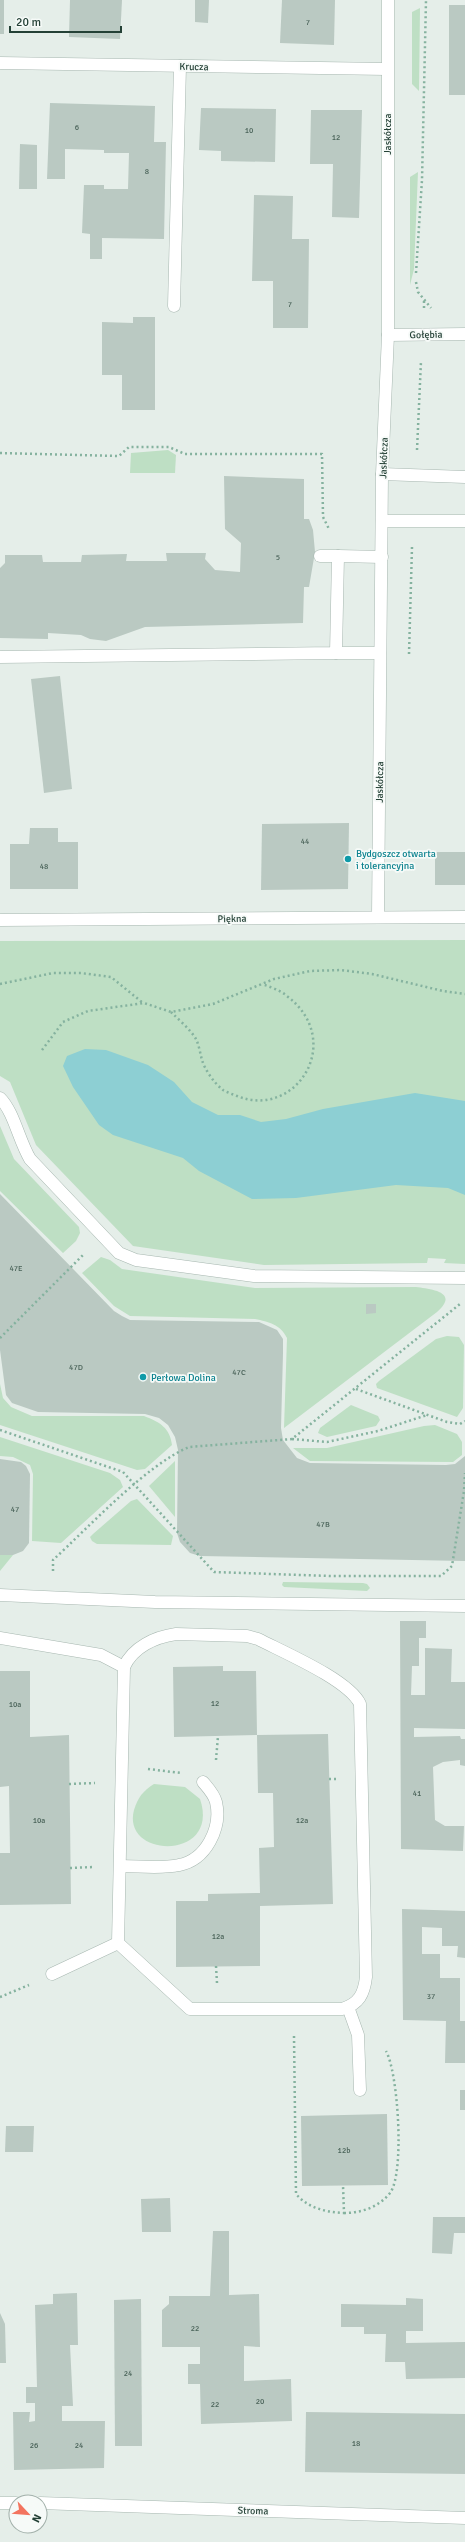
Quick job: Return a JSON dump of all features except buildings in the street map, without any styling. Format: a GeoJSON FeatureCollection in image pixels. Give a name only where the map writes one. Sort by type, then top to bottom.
{"type":"FeatureCollection","features":[{"type":"Feature","properties":{"kind":"street","name":"Jaskółcza"},"geometry":{"type":"LineString","coordinates":[[378,916],[382,474],[388,335],[388,0]]}},
{"type":"Feature","properties":{"kind":"street","name":"Krucza"},"geometry":{"type":"LineString","coordinates":[[0,63],[387,69]]}},
{"type":"Feature","properties":{"kind":"street"},"geometry":{"type":"LineString","coordinates":[[174,306],[180,66]]}},
{"type":"Feature","properties":{"kind":"street","name":"Gołębia"},"geometry":{"type":"LineString","coordinates":[[388,335],[465,334]]}},
{"type":"Feature","properties":{"kind":"street"},"geometry":{"type":"LineString","coordinates":[[382,474],[465,477]]}},
{"type":"Feature","properties":{"kind":"street"},"geometry":{"type":"LineString","coordinates":[[382,521],[465,521]]}},
{"type":"Feature","properties":{"kind":"street"},"geometry":{"type":"LineString","coordinates":[[320,556],[382,557]]}},
{"type":"Feature","properties":{"kind":"street"},"geometry":{"type":"LineString","coordinates":[[336,653],[338,556]]}},
{"type":"Feature","properties":{"kind":"street"},"geometry":{"type":"LineString","coordinates":[[0,657],[380,653]]}},
{"type":"Feature","properties":{"kind":"street","name":"Piękna"},"geometry":{"type":"LineString","coordinates":[[0,920],[378,916],[465,917]]}},
{"type":"Feature","properties":{"kind":"street"},"geometry":{"type":"LineString","coordinates":[[0,1098],[6,1104],[20,1143],[30,1159],[118,1253],[136,1260],[254,1276],[465,1278]]}},
{"type":"Feature","properties":{"kind":"street"},"geometry":{"type":"LineString","coordinates":[[0,1595],[163,1602],[465,1606]]}},
{"type":"Feature","properties":{"kind":"street"},"geometry":{"type":"LineString","coordinates":[[176,1634],[247,1636],[263,1642],[344,1685],[357,1698],[360,1704],[366,1977],[365,1989],[361,1997],[348,2007],[342,2010],[190,2009],[118,1943],[121,1866],[124,1668],[133,1654],[160,1636],[176,1634]]}},
{"type":"Feature","properties":{"kind":"street"},"geometry":{"type":"LineString","coordinates":[[0,1638],[100,1655],[124,1668]]}},
{"type":"Feature","properties":{"kind":"street"},"geometry":{"type":"LineString","coordinates":[[121,1866],[180,1865],[203,1852],[211,1840],[216,1827],[217,1815],[216,1802],[203,1782]]}},
{"type":"Feature","properties":{"kind":"street"},"geometry":{"type":"LineString","coordinates":[[52,1974],[118,1943]]}},
{"type":"Feature","properties":{"kind":"street"},"geometry":{"type":"LineString","coordinates":[[348,2007],[358,2035],[360,2090]]}},
{"type":"Feature","properties":{"kind":"street","name":"Stroma"},"geometry":{"type":"LineString","coordinates":[[48,2503],[465,2518]]}},
{"type":"Feature","properties":{"kind":"path"},"geometry":{"type":"LineString","coordinates":[[426,0],[422,180],[416,282],[418,292],[426,304],[435,311]]}},
{"type":"Feature","properties":{"kind":"path"},"geometry":{"type":"LineString","coordinates":[[416,475],[422,334]]}},
{"type":"Feature","properties":{"kind":"path"},"geometry":{"type":"LineString","coordinates":[[0,453],[120,456],[130,447],[169,446],[185,454],[322,454],[323,517],[338,556]]}},
{"type":"Feature","properties":{"kind":"path"},"geometry":{"type":"LineString","coordinates":[[408,655],[412,521]]}},
{"type":"Feature","properties":{"kind":"path"},"geometry":{"type":"LineString","coordinates":[[0,984],[53,973],[81,973],[111,977],[144,1003],[171,1012],[213,1004],[261,984],[310,971],[341,970],[372,974],[443,991],[465,994]]}},
{"type":"Feature","properties":{"kind":"path"},"geometry":{"type":"LineString","coordinates":[[171,1012],[196,1040],[202,1062],[223,1090],[246,1099],[272,1097],[283,1094],[302,1079],[313,1061],[313,1043],[309,1020],[300,1008],[285,994],[261,984]]}},
{"type":"Feature","properties":{"kind":"path"},"geometry":{"type":"LineString","coordinates":[[42,1050],[63,1022],[88,1011],[144,1003]]}},
{"type":"Feature","properties":{"kind":"path"},"geometry":{"type":"LineString","coordinates":[[0,1338],[101,1236]]}},
{"type":"Feature","properties":{"kind":"path"},"geometry":{"type":"LineString","coordinates":[[292,1439],[465,1300]]}},
{"type":"Feature","properties":{"kind":"path"},"geometry":{"type":"LineString","coordinates":[[356,1389],[428,1415],[460,1424],[465,1421]]}},
{"type":"Feature","properties":{"kind":"path"},"geometry":{"type":"LineString","coordinates":[[52,1598],[53,1560],[136,1484],[173,1454],[189,1447],[292,1439],[327,1442],[378,1431],[428,1415]]}},
{"type":"Feature","properties":{"kind":"path"},"geometry":{"type":"LineString","coordinates":[[0,1430],[123,1472],[136,1484],[214,1572],[330,1576],[441,1576],[452,1566],[465,1473]]}},
{"type":"Feature","properties":{"kind":"path"},"geometry":{"type":"LineString","coordinates":[[122,1768],[175,1771],[203,1782]]}},
{"type":"Feature","properties":{"kind":"path"},"geometry":{"type":"LineString","coordinates":[[96,1775],[96,1790]]}},
{"type":"Feature","properties":{"kind":"path"},"geometry":{"type":"LineString","coordinates":[[69,1784],[96,1783]]}},
{"type":"Feature","properties":{"kind":"path"},"geometry":{"type":"LineString","coordinates":[[70,1868],[98,1867]]}},
{"type":"Feature","properties":{"kind":"path"},"geometry":{"type":"LineString","coordinates":[[0,1997],[52,1974]]}},
{"type":"Feature","properties":{"kind":"path"},"geometry":{"type":"LineString","coordinates":[[294,2009],[296,2194],[303,2202],[314,2208],[344,2213],[360,2213],[373,2206],[390,2192],[396,2175],[396,2085],[391,2060],[384,2046],[358,2035]]}},
{"type":"Feature","properties":{"kind":"path"},"geometry":{"type":"LineString","coordinates":[[344,2185],[344,2213]]}},
{"type":"Feature","properties":{"kind":"green space"},"geometry":{"type":"Polygon","coordinates":[[[420,8],[419,91],[412,84],[412,12],[420,8]]]}},
{"type":"Feature","properties":{"kind":"green space"},"geometry":{"type":"Polygon","coordinates":[[[418,172],[414,269],[410,285],[410,177],[418,172]]]}},
{"type":"Feature","properties":{"kind":"green space"},"geometry":{"type":"Polygon","coordinates":[[[168,450],[176,455],[175,473],[130,473],[131,453],[168,450]]]}},
{"type":"Feature","properties":{"kind":"green space"},"geometry":{"type":"Polygon","coordinates":[[[465,940],[465,1264],[444,1263],[446,1259],[428,1258],[427,1263],[264,1265],[133,1246],[36,1145],[10,1082],[0,1076],[0,941],[465,940]]]}},
{"type":"Feature","properties":{"kind":"green space"},"geometry":{"type":"Polygon","coordinates":[[[0,1126],[14,1159],[79,1227],[80,1233],[76,1241],[63,1253],[0,1191],[0,1126]]]}},
{"type":"Feature","properties":{"kind":"green space"},"geometry":{"type":"Polygon","coordinates":[[[101,1257],[110,1260],[122,1269],[255,1288],[416,1287],[441,1293],[446,1300],[437,1312],[284,1428],[287,1338],[281,1330],[274,1324],[255,1319],[130,1316],[114,1306],[82,1273],[101,1257]]]}},
{"type":"Feature","properties":{"kind":"green space"},"geometry":{"type":"Polygon","coordinates":[[[447,1336],[459,1337],[464,1345],[463,1408],[457,1417],[377,1388],[376,1384],[379,1381],[436,1339],[447,1336]]]}},
{"type":"Feature","properties":{"kind":"green space"},"geometry":{"type":"Polygon","coordinates":[[[0,1384],[3,1398],[11,1407],[32,1416],[144,1416],[163,1426],[169,1434],[172,1445],[145,1469],[137,1470],[0,1425],[0,1384]]]}},
{"type":"Feature","properties":{"kind":"green space"},"geometry":{"type":"Polygon","coordinates":[[[351,1405],[378,1416],[380,1420],[376,1426],[327,1437],[318,1433],[320,1428],[351,1405]]]}},
{"type":"Feature","properties":{"kind":"green space"},"geometry":{"type":"Polygon","coordinates":[[[435,1425],[457,1434],[462,1442],[462,1455],[453,1462],[310,1461],[293,1448],[327,1448],[424,1426],[435,1425]]]}},
{"type":"Feature","properties":{"kind":"green space"},"geometry":{"type":"Polygon","coordinates":[[[0,1437],[110,1473],[120,1480],[123,1487],[61,1543],[32,1541],[33,1474],[30,1465],[13,1457],[0,1456],[0,1437]]]}},
{"type":"Feature","properties":{"kind":"green space"},"geometry":{"type":"Polygon","coordinates":[[[175,1461],[175,1517],[149,1486],[175,1461]]]}},
{"type":"Feature","properties":{"kind":"green space"},"geometry":{"type":"Polygon","coordinates":[[[137,1499],[173,1536],[171,1545],[97,1544],[92,1541],[90,1537],[93,1534],[131,1501],[137,1499]]]}},
{"type":"Feature","properties":{"kind":"green space"},"geometry":{"type":"Polygon","coordinates":[[[0,1555],[13,1555],[0,1571],[0,1555]]]}},
{"type":"Feature","properties":{"kind":"green space"},"geometry":{"type":"Polygon","coordinates":[[[283,1582],[363,1583],[367,1584],[370,1588],[367,1591],[284,1587],[282,1585],[283,1582]]]}},
{"type":"Feature","properties":{"kind":"green space"},"geometry":{"type":"Polygon","coordinates":[[[154,1784],[185,1787],[200,1799],[203,1819],[197,1834],[185,1843],[170,1846],[155,1844],[142,1838],[134,1826],[134,1810],[137,1801],[147,1789],[154,1784]]]}},
{"type":"Feature","properties":{"kind":"water"},"geometry":{"type":"Polygon","coordinates":[[[85,1049],[106,1050],[148,1065],[174,1082],[192,1102],[218,1115],[240,1115],[261,1122],[286,1119],[323,1109],[415,1093],[465,1101],[465,1195],[448,1188],[396,1185],[296,1198],[252,1199],[199,1171],[183,1158],[113,1135],[99,1125],[73,1087],[63,1066],[67,1056],[85,1049]]]}},
{"type":"Feature","properties":{"kind":"place","name":"Bydgoszcz otwarta i tolerancyjna"},"geometry":{"type":"Point","coordinates":[348,859]}},
{"type":"Feature","properties":{"kind":"place","name":"Perłowa Dolina"},"geometry":{"type":"Point","coordinates":[143,1377]}}]}
